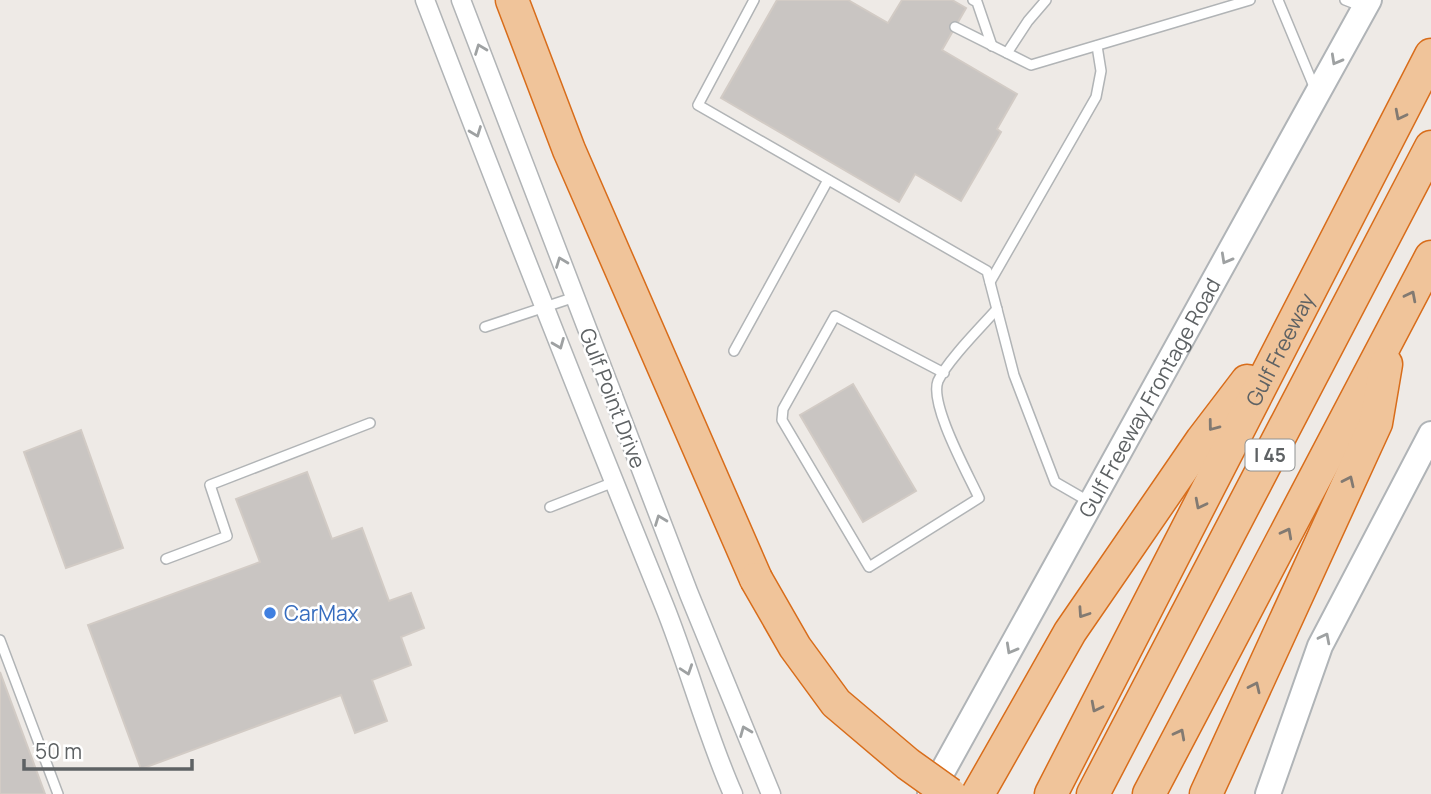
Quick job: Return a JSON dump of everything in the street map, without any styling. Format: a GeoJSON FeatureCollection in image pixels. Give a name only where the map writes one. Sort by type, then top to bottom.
{"type":"FeatureCollection","features":[{"type":"Feature","properties":{"kind":"highway"},"geometry":{"type":"LineString","coordinates":[[512,0],[569,150],[756,579],[795,647],[836,703],[908,764],[950,794]]}},
{"type":"Feature","properties":{"kind":"highway","name":"Gulf Freeway"},"geometry":{"type":"LineString","coordinates":[[1051,794],[1431,55]]}},
{"type":"Feature","properties":{"kind":"highway","name":"Gulf Freeway"},"geometry":{"type":"LineString","coordinates":[[1093,794],[1106,779],[1431,147]]}},
{"type":"Feature","properties":{"kind":"highway","name":"I 45"},"geometry":{"type":"LineString","coordinates":[[1149,794],[1431,257]]}},
{"type":"Feature","properties":{"kind":"highway"},"geometry":{"type":"LineString","coordinates":[[978,794],[1070,632],[1202,440],[1298,313]]}},
{"type":"Feature","properties":{"kind":"highway"},"geometry":{"type":"LineString","coordinates":[[1206,794],[1376,423],[1391,335]]}},
{"type":"Feature","properties":{"kind":"highway"},"geometry":{"type":"LineString","coordinates":[[1078,794],[1106,779]]}},
{"type":"Feature","properties":{"kind":"main road","name":"Gulf Freeway Frontage Road"},"geometry":{"type":"LineString","coordinates":[[930,794],[1317,93],[1360,2]]}},
{"type":"Feature","properties":{"kind":"main road"},"geometry":{"type":"LineString","coordinates":[[1268,794],[1320,646],[1431,434]]}},
{"type":"Feature","properties":{"kind":"street","name":"Gulf Point Drive"},"geometry":{"type":"LineString","coordinates":[[425,0],[663,605],[733,794]]}},
{"type":"Feature","properties":{"kind":"street","name":"Gulf Point Drive"},"geometry":{"type":"LineString","coordinates":[[461,0],[689,594],[771,794]]}},
{"type":"Feature","properties":{"kind":"street"},"geometry":{"type":"LineString","coordinates":[[663,605],[689,594]]}},
{"type":"Feature","properties":{"kind":"lane"},"geometry":{"type":"LineString","coordinates":[[754,0],[698,105],[987,271],[1014,375],[1055,482],[1091,503]]}},
{"type":"Feature","properties":{"kind":"lane"},"geometry":{"type":"LineString","coordinates":[[973,0],[977,2],[992,46]]}},
{"type":"Feature","properties":{"kind":"lane"},"geometry":{"type":"LineString","coordinates":[[1007,53],[1028,20],[1046,0]]}},
{"type":"Feature","properties":{"kind":"lane"},"geometry":{"type":"LineString","coordinates":[[955,27],[1031,65],[1250,0]]}},
{"type":"Feature","properties":{"kind":"lane"},"geometry":{"type":"LineString","coordinates":[[1278,0],[1317,93]]}},
{"type":"Feature","properties":{"kind":"lane"},"geometry":{"type":"LineString","coordinates":[[990,282],[1096,97],[1101,72],[1097,46]]}},
{"type":"Feature","properties":{"kind":"lane"},"geometry":{"type":"LineString","coordinates":[[733,351],[828,180]]}},
{"type":"Feature","properties":{"kind":"lane"},"geometry":{"type":"LineString","coordinates":[[485,327],[575,297]]}},
{"type":"Feature","properties":{"kind":"lane"},"geometry":{"type":"LineString","coordinates":[[944,373],[835,316],[783,408],[782,420],[869,567],[979,498],[946,426],[938,400],[937,382],[944,373],[958,353],[997,309]]}},
{"type":"Feature","properties":{"kind":"lane"},"geometry":{"type":"LineString","coordinates":[[166,559],[227,536],[209,485],[370,423]]}},
{"type":"Feature","properties":{"kind":"lane"},"geometry":{"type":"LineString","coordinates":[[550,507],[614,482]]}},
{"type":"Feature","properties":{"kind":"lane"},"geometry":{"type":"LineString","coordinates":[[0,640],[58,794]]}},
{"type":"Feature","properties":{"kind":"building"},"geometry":{"type":"Polygon","coordinates":[[[777,0],[848,0],[888,23],[902,0],[952,0],[966,8],[942,50],[1017,94],[997,129],[1001,132],[961,201],[915,174],[899,202],[721,98],[777,0]]]}},
{"type":"Feature","properties":{"kind":"building"},"geometry":{"type":"Polygon","coordinates":[[[853,384],[916,491],[863,522],[800,415],[853,384]]]}},
{"type":"Feature","properties":{"kind":"building"},"geometry":{"type":"Polygon","coordinates":[[[81,430],[123,548],[66,568],[24,452],[81,430]]]}},
{"type":"Feature","properties":{"kind":"building","name":"CarMax"},"geometry":{"type":"Polygon","coordinates":[[[307,472],[332,539],[362,528],[389,601],[411,593],[424,628],[401,637],[411,665],[372,680],[387,721],[355,733],[341,695],[141,769],[88,625],[260,562],[236,499],[307,472]]]}},
{"type":"Feature","properties":{"kind":"building"},"geometry":{"type":"Polygon","coordinates":[[[0,672],[45,794],[0,794],[0,672]]]}},
{"type":"Feature","properties":{"kind":"place","name":"CarMax"},"geometry":{"type":"Point","coordinates":[270,613]}}]}
